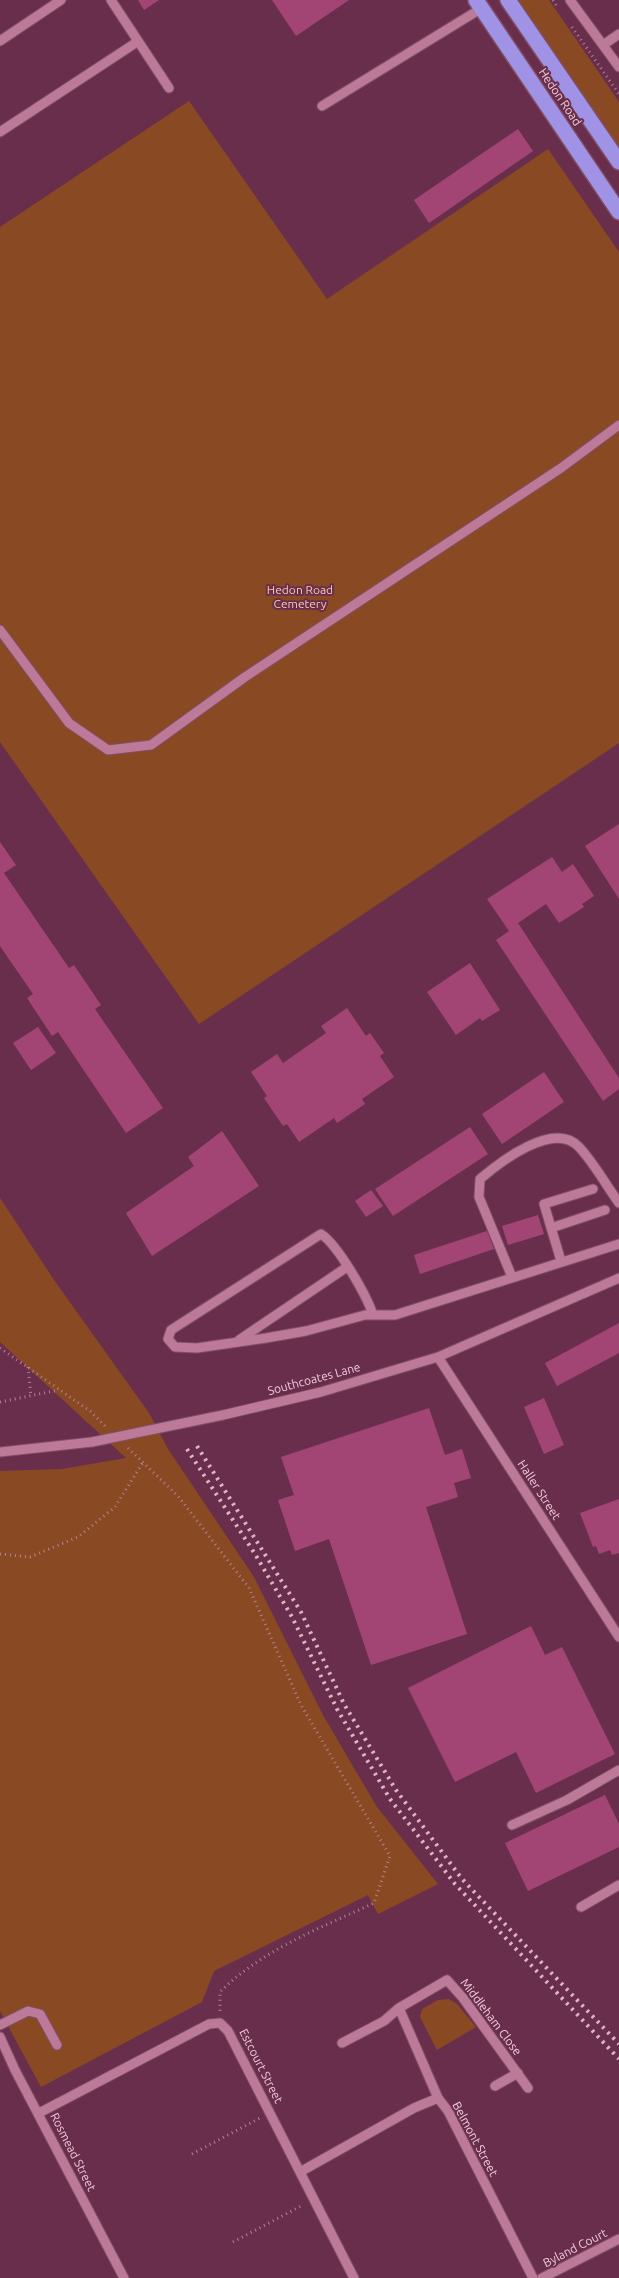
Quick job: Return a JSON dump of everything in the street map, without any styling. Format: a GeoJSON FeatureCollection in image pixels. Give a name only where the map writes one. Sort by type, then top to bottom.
{"type":"FeatureCollection","features":[{"type":"Feature","properties":{"kind":"highway","name":"Hedon Road"},"geometry":{"type":"LineString","coordinates":[[508,0],[619,162]]}},
{"type":"Feature","properties":{"kind":"highway","name":"Hedon Road"},"geometry":{"type":"LineString","coordinates":[[479,4],[619,212]]}},
{"type":"Feature","properties":{"kind":"street"},"geometry":{"type":"LineString","coordinates":[[0,41],[61,0]]}},
{"type":"Feature","properties":{"kind":"street"},"geometry":{"type":"LineString","coordinates":[[111,0],[169,88]]}},
{"type":"Feature","properties":{"kind":"street"},"geometry":{"type":"LineString","coordinates":[[570,0],[619,66]]}},
{"type":"Feature","properties":{"kind":"street"},"geometry":{"type":"LineString","coordinates":[[322,106],[479,4]]}},
{"type":"Feature","properties":{"kind":"street"},"geometry":{"type":"LineString","coordinates":[[603,45],[619,34]]}},
{"type":"Feature","properties":{"kind":"street"},"geometry":{"type":"LineString","coordinates":[[0,132],[137,42]]}},
{"type":"Feature","properties":{"kind":"street"},"geometry":{"type":"LineString","coordinates":[[0,630],[69,723],[108,750],[152,745],[245,677],[561,468],[619,425]]}},
{"type":"Feature","properties":{"kind":"street"},"geometry":{"type":"LineString","coordinates":[[512,1277],[479,1196],[480,1179],[502,1160],[532,1144],[563,1139],[578,1145],[619,1203]]}},
{"type":"Feature","properties":{"kind":"street"},"geometry":{"type":"LineString","coordinates":[[561,1261],[544,1204],[593,1189]]}},
{"type":"Feature","properties":{"kind":"street"},"geometry":{"type":"LineString","coordinates":[[551,1228],[605,1210]]}},
{"type":"Feature","properties":{"kind":"street"},"geometry":{"type":"LineString","coordinates":[[372,1315],[368,1300],[335,1246],[322,1234],[171,1330],[168,1339],[175,1347],[197,1348],[306,1331],[352,1318],[372,1315],[395,1315],[619,1244]]}},
{"type":"Feature","properties":{"kind":"street"},"geometry":{"type":"LineString","coordinates":[[236,1341],[347,1267]]}},
{"type":"Feature","properties":{"kind":"street","name":"Southcoates Lane"},"geometry":{"type":"LineString","coordinates":[[0,1452],[92,1442],[223,1415],[321,1392],[438,1357],[619,1278]]}},
{"type":"Feature","properties":{"kind":"street","name":"Haller Street"},"geometry":{"type":"LineString","coordinates":[[438,1357],[619,1637]]}},
{"type":"Feature","properties":{"kind":"street"},"geometry":{"type":"LineString","coordinates":[[512,1825],[568,1800],[619,1770]]}},
{"type":"Feature","properties":{"kind":"street"},"geometry":{"type":"LineString","coordinates":[[581,1907],[619,1885]]}},
{"type":"Feature","properties":{"kind":"street","name":"Middleham Close"},"geometry":{"type":"LineString","coordinates":[[399,2008],[447,1980],[463,1998],[528,2088]]}},
{"type":"Feature","properties":{"kind":"street"},"geometry":{"type":"LineString","coordinates":[[342,2043],[384,2021],[399,2008],[438,2098]]}},
{"type":"Feature","properties":{"kind":"street"},"geometry":{"type":"LineString","coordinates":[[0,2025],[28,2011],[40,2014],[58,2045]]}},
{"type":"Feature","properties":{"kind":"street","name":"Estcourt Street"},"geometry":{"type":"LineString","coordinates":[[39,2113],[209,2024],[220,2023],[228,2031],[354,2278]]}},
{"type":"Feature","properties":{"kind":"street","name":"Rosmead Street"},"geometry":{"type":"LineString","coordinates":[[0,2036],[15,2070],[124,2278]]}},
{"type":"Feature","properties":{"kind":"street","name":"Middleham Close"},"geometry":{"type":"LineString","coordinates":[[495,2086],[518,2073]]}},
{"type":"Feature","properties":{"kind":"street","name":"Belmont Street"},"geometry":{"type":"LineString","coordinates":[[300,2172],[414,2108],[438,2098],[448,2111],[534,2278]]}},
{"type":"Feature","properties":{"kind":"street","name":"Byland Court"},"geometry":{"type":"LineString","coordinates":[[542,2278],[619,2240]]}},
{"type":"Feature","properties":{"kind":"path"},"geometry":{"type":"LineString","coordinates":[[553,0],[564,16]]}},
{"type":"Feature","properties":{"kind":"path"},"geometry":{"type":"LineString","coordinates":[[569,23],[619,94]]}},
{"type":"Feature","properties":{"kind":"path"},"geometry":{"type":"LineString","coordinates":[[0,1348],[90,1411],[110,1430]]}},
{"type":"Feature","properties":{"kind":"path"},"geometry":{"type":"LineString","coordinates":[[28,1367],[31,1396]]}},
{"type":"Feature","properties":{"kind":"path"},"geometry":{"type":"LineString","coordinates":[[0,1402],[60,1390]]}},
{"type":"Feature","properties":{"kind":"path"},"geometry":{"type":"LineString","coordinates":[[123,1443],[178,1496],[249,1588],[301,1705],[390,1856],[374,1903],[290,1942],[240,1972],[220,1992],[220,2023]]}},
{"type":"Feature","properties":{"kind":"path"},"geometry":{"type":"LineString","coordinates":[[0,1554],[30,1556],[78,1537],[115,1507],[143,1462]]}},
{"type":"Feature","properties":{"kind":"path"},"geometry":{"type":"LineString","coordinates":[[192,2154],[270,2113]]}},
{"type":"Feature","properties":{"kind":"path"},"geometry":{"type":"LineString","coordinates":[[233,2242],[314,2199]]}},
{"type":"Feature","properties":{"kind":"green space"},"geometry":{"type":"Polygon","coordinates":[[[514,0],[549,0],[619,102],[619,153],[514,0]]]}},
{"type":"Feature","properties":{"kind":"green space","name":"Hedon Road Cemetery"},"geometry":{"type":"Polygon","coordinates":[[[189,101],[327,299],[548,149],[619,252],[619,743],[199,1024],[0,742],[0,227],[189,101]]]}},
{"type":"Feature","properties":{"kind":"green space"},"geometry":{"type":"Polygon","coordinates":[[[0,1198],[54,1280],[149,1413],[168,1449],[254,1577],[324,1717],[377,1807],[438,1884],[378,1914],[368,1895],[214,1971],[202,2002],[41,2087],[0,2011],[0,1471],[62,1469],[126,1458],[0,1342],[0,1198]]]}},
{"type":"Feature","properties":{"kind":"green space"},"geometry":{"type":"Polygon","coordinates":[[[449,1999],[457,2004],[476,2027],[437,2050],[420,2017],[422,2009],[438,2000],[449,1999]]]}},
{"type":"Feature","properties":{"kind":"building"},"geometry":{"type":"Polygon","coordinates":[[[138,0],[159,0],[144,10],[138,0]]]}},
{"type":"Feature","properties":{"kind":"building"},"geometry":{"type":"Polygon","coordinates":[[[272,0],[349,0],[296,36],[272,0]]]}},
{"type":"Feature","properties":{"kind":"building"},"geometry":{"type":"Polygon","coordinates":[[[518,129],[533,151],[429,223],[414,200],[518,129]]]}},
{"type":"Feature","properties":{"kind":"building"},"geometry":{"type":"Polygon","coordinates":[[[619,824],[619,899],[585,846],[619,824]]]}},
{"type":"Feature","properties":{"kind":"building"},"geometry":{"type":"Polygon","coordinates":[[[0,842],[16,865],[4,873],[69,968],[74,965],[101,1005],[95,1009],[163,1108],[126,1133],[58,1032],[52,1036],[27,998],[33,994],[0,946],[0,842]]]}},
{"type":"Feature","properties":{"kind":"building"},"geometry":{"type":"Polygon","coordinates":[[[552,857],[562,872],[573,864],[594,896],[582,904],[584,907],[559,923],[546,904],[518,923],[619,1078],[619,1089],[603,1101],[496,940],[509,931],[487,899],[552,857]]]}},
{"type":"Feature","properties":{"kind":"building"},"geometry":{"type":"Polygon","coordinates":[[[470,963],[500,1010],[482,1021],[480,1018],[456,1035],[427,992],[470,963]]]}},
{"type":"Feature","properties":{"kind":"building"},"geometry":{"type":"Polygon","coordinates":[[[347,1008],[366,1036],[370,1033],[384,1053],[380,1056],[394,1077],[362,1099],[365,1104],[337,1123],[334,1118],[299,1142],[287,1124],[283,1126],[264,1098],[267,1096],[251,1072],[277,1054],[283,1063],[326,1033],[321,1026],[347,1008]]]}},
{"type":"Feature","properties":{"kind":"building"},"geometry":{"type":"Polygon","coordinates":[[[38,1027],[56,1053],[31,1070],[13,1043],[38,1027]]]}},
{"type":"Feature","properties":{"kind":"building"},"geometry":{"type":"Polygon","coordinates":[[[544,1072],[564,1102],[502,1144],[482,1114],[544,1072]]]}},
{"type":"Feature","properties":{"kind":"building"},"geometry":{"type":"Polygon","coordinates":[[[470,1127],[488,1154],[393,1216],[375,1189],[470,1127]]]}},
{"type":"Feature","properties":{"kind":"building"},"geometry":{"type":"Polygon","coordinates":[[[222,1131],[259,1186],[152,1256],[126,1213],[194,1166],[188,1157],[222,1131]]]}},
{"type":"Feature","properties":{"kind":"building"},"geometry":{"type":"Polygon","coordinates":[[[371,1190],[383,1206],[366,1217],[355,1201],[371,1190]]]}},
{"type":"Feature","properties":{"kind":"building"},"geometry":{"type":"Polygon","coordinates":[[[538,1215],[544,1234],[508,1245],[502,1226],[538,1215]]]}},
{"type":"Feature","properties":{"kind":"building"},"geometry":{"type":"Polygon","coordinates":[[[487,1231],[494,1249],[420,1274],[414,1255],[487,1231]]]}},
{"type":"Feature","properties":{"kind":"building"},"geometry":{"type":"Polygon","coordinates":[[[619,1323],[619,1353],[557,1386],[545,1363],[619,1323]]]}},
{"type":"Feature","properties":{"kind":"building"},"geometry":{"type":"Polygon","coordinates":[[[544,1398],[564,1445],[544,1454],[524,1407],[544,1398]]]}},
{"type":"Feature","properties":{"kind":"building"},"geometry":{"type":"Polygon","coordinates":[[[429,1408],[445,1455],[462,1449],[471,1478],[454,1483],[458,1497],[426,1507],[467,1634],[371,1665],[329,1539],[295,1551],[278,1500],[294,1495],[281,1457],[429,1408]]]}},
{"type":"Feature","properties":{"kind":"building"},"geometry":{"type":"Polygon","coordinates":[[[619,1499],[619,1553],[612,1555],[610,1550],[599,1554],[596,1546],[593,1547],[580,1513],[619,1499]]]}},
{"type":"Feature","properties":{"kind":"building"},"geometry":{"type":"Polygon","coordinates":[[[531,1626],[545,1655],[562,1647],[615,1754],[536,1793],[516,1752],[455,1782],[408,1688],[531,1626]]]}},
{"type":"Feature","properties":{"kind":"building"},"geometry":{"type":"Polygon","coordinates":[[[605,1795],[619,1824],[619,1847],[528,1891],[505,1843],[605,1795]]]}},
{"type":"Feature","properties":{"kind":"railway"},"geometry":{"type":"LineString","coordinates":[[197,1446],[301,1612],[344,1704],[396,1790],[462,1879],[619,2044]]}},
{"type":"Feature","properties":{"kind":"railway"},"geometry":{"type":"LineString","coordinates":[[187,1449],[255,1554],[292,1617],[337,1709],[390,1799],[455,1884],[619,2059]]}}]}
